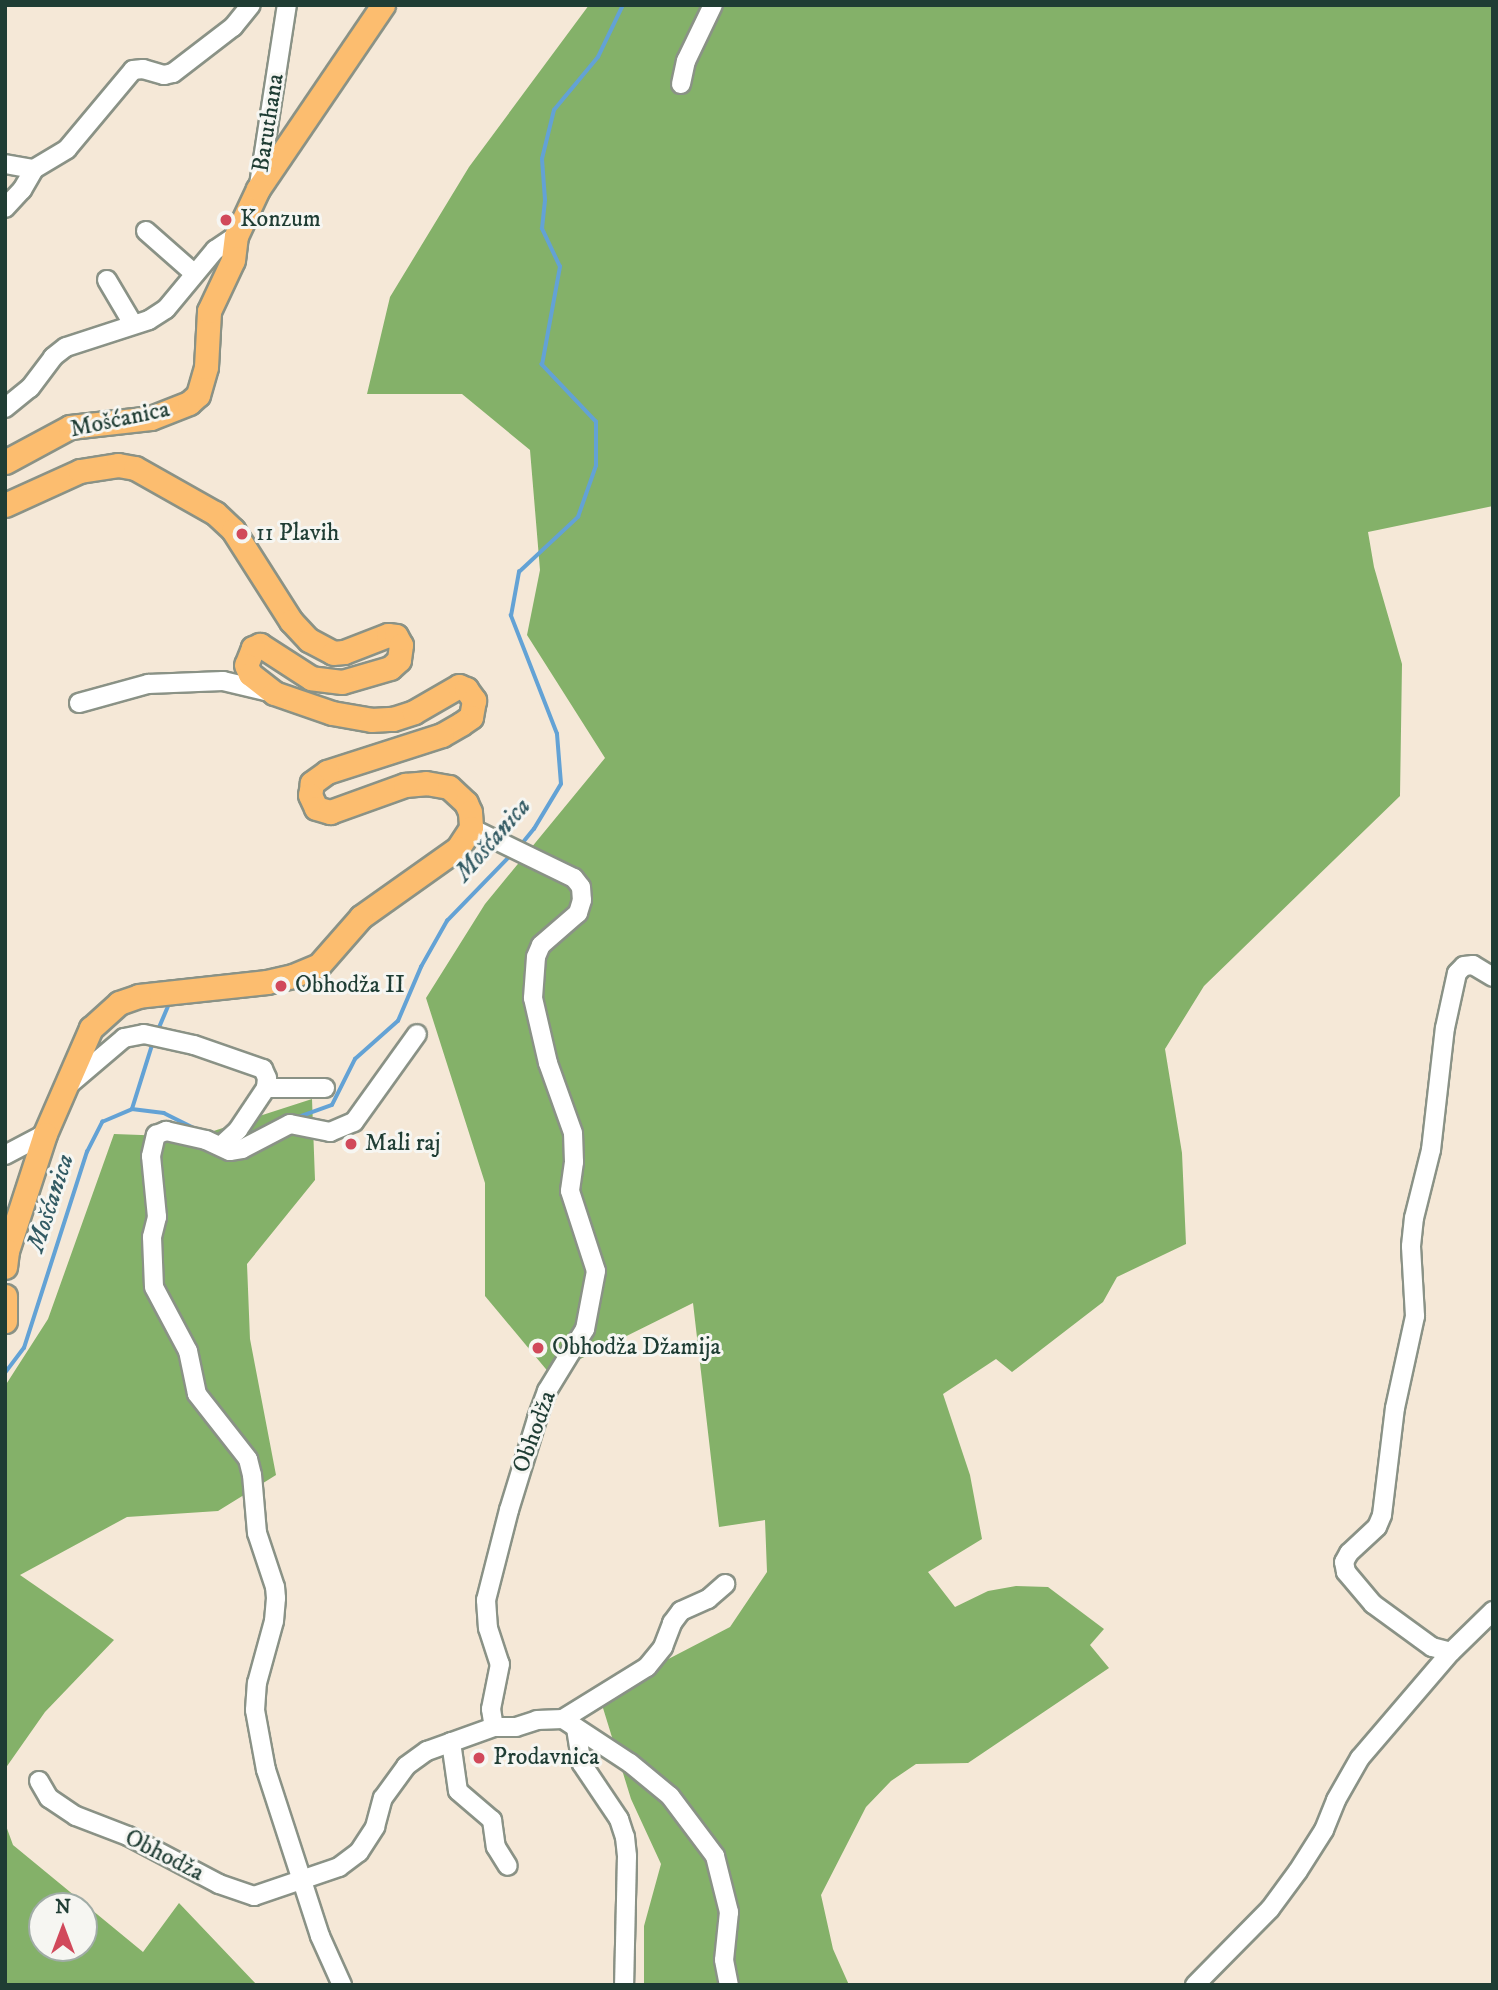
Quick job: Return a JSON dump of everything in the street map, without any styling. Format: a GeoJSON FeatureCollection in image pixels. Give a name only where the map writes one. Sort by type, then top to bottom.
{"type":"FeatureCollection","features":[{"type":"Feature","properties":{"kind":"main road"},"geometry":{"type":"LineString","coordinates":[[258,189],[383,5]]}},
{"type":"Feature","properties":{"kind":"main road","name":"Baruthana"},"geometry":{"type":"LineString","coordinates":[[236,236],[258,189]]}},
{"type":"Feature","properties":{"kind":"main road","name":"Mošćanica"},"geometry":{"type":"LineString","coordinates":[[5,462],[70,427],[151,418],[189,403],[198,395],[206,367],[209,311],[233,260],[236,236]]}},
{"type":"Feature","properties":{"kind":"main road","name":"Mošćanica"},"geometry":{"type":"LineString","coordinates":[[5,505],[80,471],[118,465],[135,468],[215,513],[233,530],[291,621],[309,640],[333,653],[344,652],[388,635],[396,636],[401,645],[399,660],[390,668],[342,682],[311,678],[261,645],[253,648],[246,665],[250,674],[274,693],[331,713],[371,720],[393,719],[414,712],[451,688],[459,686],[466,689],[474,700],[471,718],[442,735],[327,772],[312,783],[310,795],[316,808],[330,812],[405,785],[426,783],[449,788],[466,803],[470,812],[471,828]]}},
{"type":"Feature","properties":{"kind":"main road"},"geometry":{"type":"LineString","coordinates":[[5,1267],[7,1251],[45,1134],[91,1028],[119,1003],[159,992],[267,982],[293,976],[319,965],[361,917],[458,848],[471,828]]}},
{"type":"Feature","properties":{"kind":"main road"},"geometry":{"type":"LineString","coordinates":[[5,1296],[5,1321]]}},
{"type":"Feature","properties":{"kind":"street"},"geometry":{"type":"LineString","coordinates":[[5,208],[22,190],[34,169],[67,149],[134,70],[143,69],[163,75],[173,73],[233,27],[251,5]]}},
{"type":"Feature","properties":{"kind":"street","name":"Baruthana"},"geometry":{"type":"LineString","coordinates":[[258,189],[287,5]]}},
{"type":"Feature","properties":{"kind":"street"},"geometry":{"type":"LineString","coordinates":[[681,84],[686,61],[713,5]]}},
{"type":"Feature","properties":{"kind":"street"},"geometry":{"type":"LineString","coordinates":[[5,164],[34,169]]}},
{"type":"Feature","properties":{"kind":"street"},"geometry":{"type":"LineString","coordinates":[[146,231],[195,274]]}},
{"type":"Feature","properties":{"kind":"street"},"geometry":{"type":"LineString","coordinates":[[5,408],[30,387],[53,357],[65,347],[133,324],[166,309],[215,250],[236,236]]}},
{"type":"Feature","properties":{"kind":"street"},"geometry":{"type":"LineString","coordinates":[[107,280],[133,324]]}},
{"type":"Feature","properties":{"kind":"street","name":"Mošćanica"},"geometry":{"type":"LineString","coordinates":[[79,703],[148,684],[223,681],[274,693]]}},
{"type":"Feature","properties":{"kind":"street","name":"Obhodža"},"geometry":{"type":"LineString","coordinates":[[471,828],[574,878],[581,887],[582,900],[578,913],[541,945],[536,957],[533,998],[548,1063],[573,1133],[574,1162],[570,1191],[596,1271],[585,1329],[547,1391],[537,1419],[509,1510],[486,1600],[488,1628],[500,1664],[491,1709],[494,1727]]}},
{"type":"Feature","properties":{"kind":"street"},"geometry":{"type":"LineString","coordinates":[[1451,1652],[1432,1647],[1373,1604],[1346,1572],[1343,1562],[1377,1527],[1382,1515],[1395,1408],[1415,1316],[1411,1246],[1414,1218],[1431,1150],[1445,1028],[1457,973],[1464,966],[1472,965],[1493,978]]}},
{"type":"Feature","properties":{"kind":"street"},"geometry":{"type":"LineString","coordinates":[[62,1092],[89,1065],[124,1038],[144,1034],[194,1045],[263,1069],[267,1078],[266,1088],[239,1130],[221,1146]]}},
{"type":"Feature","properties":{"kind":"street"},"geometry":{"type":"LineString","coordinates":[[342,1985],[320,1936],[265,1770],[255,1710],[257,1683],[274,1621],[276,1598],[275,1587],[257,1533],[252,1475],[248,1459],[197,1395],[188,1351],[154,1287],[152,1237],[157,1217],[151,1156],[156,1135],[166,1132],[221,1146],[230,1151],[242,1149],[290,1124],[330,1132],[354,1122],[417,1034]]}},
{"type":"Feature","properties":{"kind":"street"},"geometry":{"type":"LineString","coordinates":[[266,1088],[325,1088]]}},
{"type":"Feature","properties":{"kind":"street"},"geometry":{"type":"LineString","coordinates":[[5,1155],[45,1134]]}},
{"type":"Feature","properties":{"kind":"street","name":"Obhodža"},"geometry":{"type":"LineString","coordinates":[[39,1781],[49,1798],[76,1816],[128,1836],[235,1891],[254,1896],[339,1867],[359,1852],[375,1827],[383,1798],[406,1766],[426,1751],[494,1727],[516,1727],[537,1720],[570,1724],[648,1667],[663,1647],[672,1623],[681,1611],[708,1599],[725,1584]]}},
{"type":"Feature","properties":{"kind":"street"},"geometry":{"type":"LineString","coordinates":[[1195,1985],[1270,1909],[1324,1830],[1336,1800],[1360,1758],[1451,1652],[1493,1611]]}},
{"type":"Feature","properties":{"kind":"street"},"geometry":{"type":"LineString","coordinates":[[570,1724],[582,1764],[619,1819],[625,1837],[627,1856],[624,1985]]}},
{"type":"Feature","properties":{"kind":"street"},"geometry":{"type":"LineString","coordinates":[[570,1724],[630,1763],[670,1796],[715,1856],[729,1912],[724,1960],[729,1985]]}},
{"type":"Feature","properties":{"kind":"street"},"geometry":{"type":"LineString","coordinates":[[451,1742],[458,1791],[492,1821],[496,1847],[508,1866]]}},
{"type":"Feature","properties":{"kind":"green space"},"geometry":{"type":"Polygon","coordinates":[[[589,5],[1493,5],[1493,506],[1368,532],[1374,567],[1402,664],[1400,796],[1204,986],[1165,1049],[1182,1153],[1186,1244],[1117,1277],[1103,1302],[1012,1372],[996,1359],[943,1394],[970,1475],[982,1539],[928,1572],[955,1607],[988,1591],[1016,1586],[1048,1587],[1104,1629],[1090,1645],[1109,1668],[968,1763],[916,1764],[891,1781],[866,1807],[821,1895],[833,1949],[849,1985],[644,1985],[644,1926],[661,1864],[631,1799],[599,1695],[730,1627],[767,1572],[765,1520],[719,1527],[693,1303],[550,1374],[485,1296],[485,1183],[426,998],[485,904],[605,758],[527,635],[540,570],[530,450],[462,394],[367,394],[390,297],[469,167],[589,5]]]}},
{"type":"Feature","properties":{"kind":"green space"},"geometry":{"type":"Polygon","coordinates":[[[312,1099],[315,1180],[247,1264],[250,1339],[276,1475],[218,1511],[127,1517],[20,1575],[114,1640],[45,1712],[5,1769],[5,1386],[48,1319],[114,1134],[195,1137],[312,1099]]]}},
{"type":"Feature","properties":{"kind":"green space"},"geometry":{"type":"Polygon","coordinates":[[[5,1823],[13,1845],[70,1892],[28,1892],[28,1962],[98,1962],[98,1915],[143,1952],[179,1903],[257,1985],[5,1985],[5,1823]]]}},
{"type":"Feature","properties":{"kind":"waterway","name":"Mošćanica"},"geometry":{"type":"LineString","coordinates":[[520,846],[534,829],[561,784],[557,734],[511,616],[519,572],[578,517],[596,466],[596,422],[542,365],[560,267],[542,229],[545,200],[542,159],[554,110],[598,57],[623,5]]}},
{"type":"Feature","properties":{"kind":"waterway","name":"Mošćanica"},"geometry":{"type":"LineString","coordinates":[[296,1118],[332,1105],[355,1059],[398,1021],[421,967],[447,921],[512,854]]}},
{"type":"Feature","properties":{"kind":"waterway"},"geometry":{"type":"LineString","coordinates":[[158,1030],[170,1002]]}},
{"type":"Feature","properties":{"kind":"waterway"},"geometry":{"type":"LineString","coordinates":[[132,1109],[153,1042]]}},
{"type":"Feature","properties":{"kind":"waterway","name":"Mošćanica"},"geometry":{"type":"LineString","coordinates":[[5,1373],[24,1348],[87,1152],[102,1122],[132,1109],[164,1113],[200,1131]]}},
{"type":"Feature","properties":{"kind":"waterway","name":"Mošćanica"},"geometry":{"type":"LineString","coordinates":[[243,1135],[259,1131]]}},
{"type":"Feature","properties":{"kind":"place","name":"Konzum"},"geometry":{"type":"Point","coordinates":[226,220]}},
{"type":"Feature","properties":{"kind":"place","name":"11 Plavih"},"geometry":{"type":"Point","coordinates":[242,534]}},
{"type":"Feature","properties":{"kind":"place","name":"Obhodža II"},"geometry":{"type":"Point","coordinates":[281,986]}},
{"type":"Feature","properties":{"kind":"place","name":"Mali raj"},"geometry":{"type":"Point","coordinates":[351,1144]}},
{"type":"Feature","properties":{"kind":"place","name":"Obhodža Džamija"},"geometry":{"type":"Point","coordinates":[538,1348]}},
{"type":"Feature","properties":{"kind":"place","name":"Prodavnica"},"geometry":{"type":"Point","coordinates":[479,1758]}}]}
